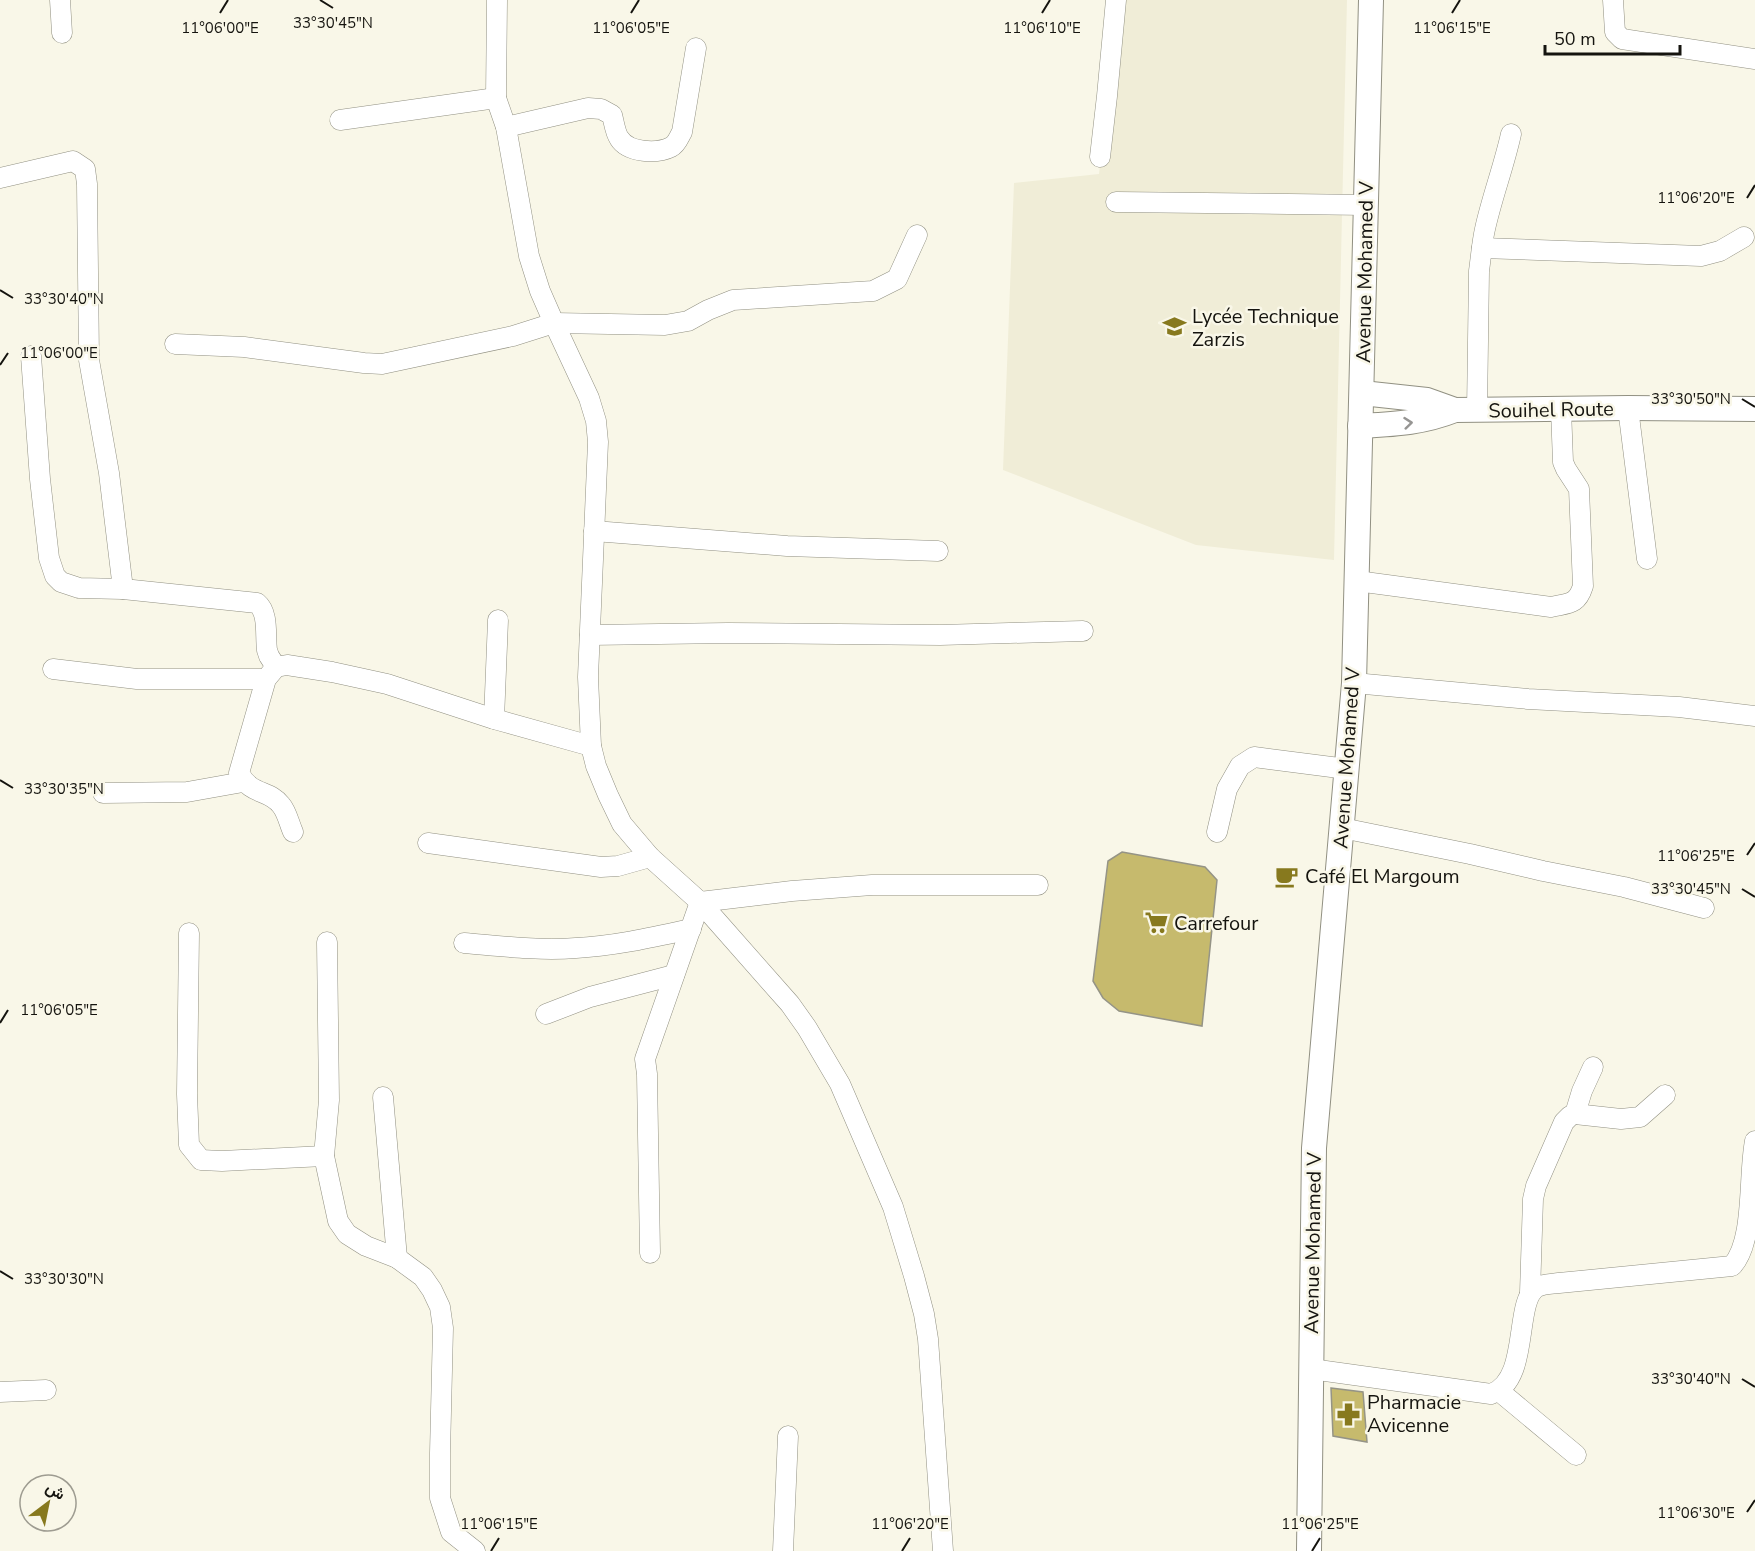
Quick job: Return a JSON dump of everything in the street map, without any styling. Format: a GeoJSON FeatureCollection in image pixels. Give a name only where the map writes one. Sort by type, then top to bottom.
{"type":"FeatureCollection","features":[{"type":"Feature","properties":{"kind":"main road","name":"Avenue Mohamed V"},"geometry":{"type":"LineString","coordinates":[[1309,1551],[1314,1148],[1354,683],[1371,0]]}},
{"type":"Feature","properties":{"kind":"main road"},"geometry":{"type":"LineString","coordinates":[[1362,393],[1427,400],[1466,411]]}},
{"type":"Feature","properties":{"kind":"main road","name":"Souihel Route"},"geometry":{"type":"LineString","coordinates":[[1466,411],[1628,408],[1755,409]]}},
{"type":"Feature","properties":{"kind":"main road"},"geometry":{"type":"LineString","coordinates":[[1360,426],[1409,424],[1466,411]]}},
{"type":"Feature","properties":{"kind":"street"},"geometry":{"type":"LineString","coordinates":[[60,0],[62,33]]}},
{"type":"Feature","properties":{"kind":"street"},"geometry":{"type":"LineString","coordinates":[[497,0],[496,98],[506,127],[529,256],[540,291],[589,398],[596,421],[598,442],[588,678],[591,746],[596,766],[622,824],[650,857],[700,902],[790,1004],[840,1084],[893,1207],[924,1314],[928,1339],[943,1551]]}},
{"type":"Feature","properties":{"kind":"street"},"geometry":{"type":"LineString","coordinates":[[1100,157],[1116,0]]}},
{"type":"Feature","properties":{"kind":"street"},"geometry":{"type":"LineString","coordinates":[[1613,0],[1615,32],[1622,39],[1755,59]]}},
{"type":"Feature","properties":{"kind":"street"},"geometry":{"type":"LineString","coordinates":[[506,127],[588,108],[601,109],[612,115],[618,137],[634,149],[646,152],[671,147],[677,142],[682,132],[696,48]]}},
{"type":"Feature","properties":{"kind":"street"},"geometry":{"type":"LineString","coordinates":[[340,120],[496,98]]}},
{"type":"Feature","properties":{"kind":"street"},"geometry":{"type":"LineString","coordinates":[[1466,411],[1484,230],[1507,156],[1511,134]]}},
{"type":"Feature","properties":{"kind":"street"},"geometry":{"type":"LineString","coordinates":[[0,178],[73,161],[85,169],[89,360],[109,473],[123,589]]}},
{"type":"Feature","properties":{"kind":"street"},"geometry":{"type":"LineString","coordinates":[[1116,202],[1366,205]]}},
{"type":"Feature","properties":{"kind":"street"},"geometry":{"type":"LineString","coordinates":[[175,344],[244,347],[382,364],[513,336],[554,323],[665,325],[688,321],[733,300],[873,291],[897,279],[917,235]]}},
{"type":"Feature","properties":{"kind":"street"},"geometry":{"type":"LineString","coordinates":[[1482,248],[1701,256],[1720,251],[1743,237]]}},
{"type":"Feature","properties":{"kind":"street"},"geometry":{"type":"LineString","coordinates":[[31,356],[40,478],[51,568],[55,576],[61,582],[79,588],[123,589],[257,603],[262,608],[265,615],[271,673],[239,773],[243,782],[280,803],[292,832]]}},
{"type":"Feature","properties":{"kind":"street"},"geometry":{"type":"LineString","coordinates":[[1628,408],[1647,559]]}},
{"type":"Feature","properties":{"kind":"street"},"geometry":{"type":"LineString","coordinates":[[1357,581],[1551,607],[1574,602],[1580,596],[1583,586],[1580,503],[1579,489],[1566,469],[1562,457],[1561,409]]}},
{"type":"Feature","properties":{"kind":"street"},"geometry":{"type":"LineString","coordinates":[[594,531],[787,546],[938,551]]}},
{"type":"Feature","properties":{"kind":"street"},"geometry":{"type":"LineString","coordinates":[[494,719],[498,620]]}},
{"type":"Feature","properties":{"kind":"street"},"geometry":{"type":"LineString","coordinates":[[590,636],[728,633],[940,635],[1083,631]]}},
{"type":"Feature","properties":{"kind":"street"},"geometry":{"type":"LineString","coordinates":[[53,669],[137,679],[271,673],[287,665],[387,684],[494,719],[591,746]]}},
{"type":"Feature","properties":{"kind":"street"},"geometry":{"type":"LineString","coordinates":[[1354,683],[1528,699],[1679,707],[1755,716]]}},
{"type":"Feature","properties":{"kind":"street"},"geometry":{"type":"LineString","coordinates":[[1217,832],[1227,789],[1240,766],[1254,757],[1347,769]]}},
{"type":"Feature","properties":{"kind":"street"},"geometry":{"type":"LineString","coordinates":[[103,793],[187,792],[243,782]]}},
{"type":"Feature","properties":{"kind":"street"},"geometry":{"type":"LineString","coordinates":[[1342,828],[1624,887],[1704,908]]}},
{"type":"Feature","properties":{"kind":"street"},"geometry":{"type":"LineString","coordinates":[[428,843],[601,867],[618,866],[650,857]]}},
{"type":"Feature","properties":{"kind":"street"},"geometry":{"type":"LineString","coordinates":[[700,902],[792,891],[872,885],[1038,885]]}},
{"type":"Feature","properties":{"kind":"street"},"geometry":{"type":"LineString","coordinates":[[650,1252],[645,1059],[700,902]]}},
{"type":"Feature","properties":{"kind":"street"},"geometry":{"type":"LineString","coordinates":[[464,943],[573,949],[611,945],[691,929]]}},
{"type":"Feature","properties":{"kind":"street"},"geometry":{"type":"LineString","coordinates":[[189,933],[187,1094],[189,1145],[201,1160],[324,1156]]}},
{"type":"Feature","properties":{"kind":"street"},"geometry":{"type":"LineString","coordinates":[[327,942],[329,1100],[324,1156],[338,1221],[347,1234],[366,1246],[397,1258],[423,1277],[440,1307],[443,1328],[440,1498],[451,1532],[475,1551]]}},
{"type":"Feature","properties":{"kind":"street"},"geometry":{"type":"LineString","coordinates":[[546,1014],[590,997],[674,975]]}},
{"type":"Feature","properties":{"kind":"street"},"geometry":{"type":"LineString","coordinates":[[1575,1114],[1593,1067]]}},
{"type":"Feature","properties":{"kind":"street"},"geometry":{"type":"LineString","coordinates":[[1311,1369],[1491,1394],[1499,1391],[1512,1374],[1530,1293],[1532,1214],[1536,1186],[1564,1122],[1575,1114],[1621,1119],[1640,1117],[1665,1095]]}},
{"type":"Feature","properties":{"kind":"street"},"geometry":{"type":"LineString","coordinates":[[383,1097],[397,1258]]}},
{"type":"Feature","properties":{"kind":"street"},"geometry":{"type":"LineString","coordinates":[[1530,1293],[1538,1287],[1559,1283],[1731,1266],[1737,1262],[1744,1250],[1749,1233],[1755,1141]]}},
{"type":"Feature","properties":{"kind":"street"},"geometry":{"type":"LineString","coordinates":[[0,1392],[46,1390]]}},
{"type":"Feature","properties":{"kind":"street"},"geometry":{"type":"LineString","coordinates":[[1499,1391],[1576,1455]]}},
{"type":"Feature","properties":{"kind":"street"},"geometry":{"type":"LineString","coordinates":[[783,1551],[788,1436]]}},
{"type":"Feature","properties":{"kind":"shaded area","name":"Lycée Technique Zarzis"},"geometry":{"type":"Polygon","coordinates":[[[1119,0],[1347,0],[1334,560],[1196,545],[1003,470],[1014,183],[1099,174],[1119,0]]]}},
{"type":"Feature","properties":{"kind":"building","name":"Carrefour"},"geometry":{"type":"Polygon","coordinates":[[[1122,852],[1205,867],[1217,880],[1202,1026],[1119,1011],[1103,998],[1093,981],[1108,861],[1122,852]]]}},
{"type":"Feature","properties":{"kind":"building","name":"Pharmacie Avicenne"},"geometry":{"type":"Polygon","coordinates":[[[1331,1388],[1363,1392],[1367,1442],[1333,1436],[1331,1388]]]}},
{"type":"Feature","properties":{"kind":"place","name":"Lycée Technique Zarzis"},"geometry":{"type":"Point","coordinates":[1174,327]}},
{"type":"Feature","properties":{"kind":"place","name":"Café El Margoum"},"geometry":{"type":"Point","coordinates":[1287,876]}},
{"type":"Feature","properties":{"kind":"place","name":"Carrefour"},"geometry":{"type":"Point","coordinates":[1156,923]}},
{"type":"Feature","properties":{"kind":"place","name":"Pharmacie Avicenne"},"geometry":{"type":"Point","coordinates":[1349,1414]}}]}
